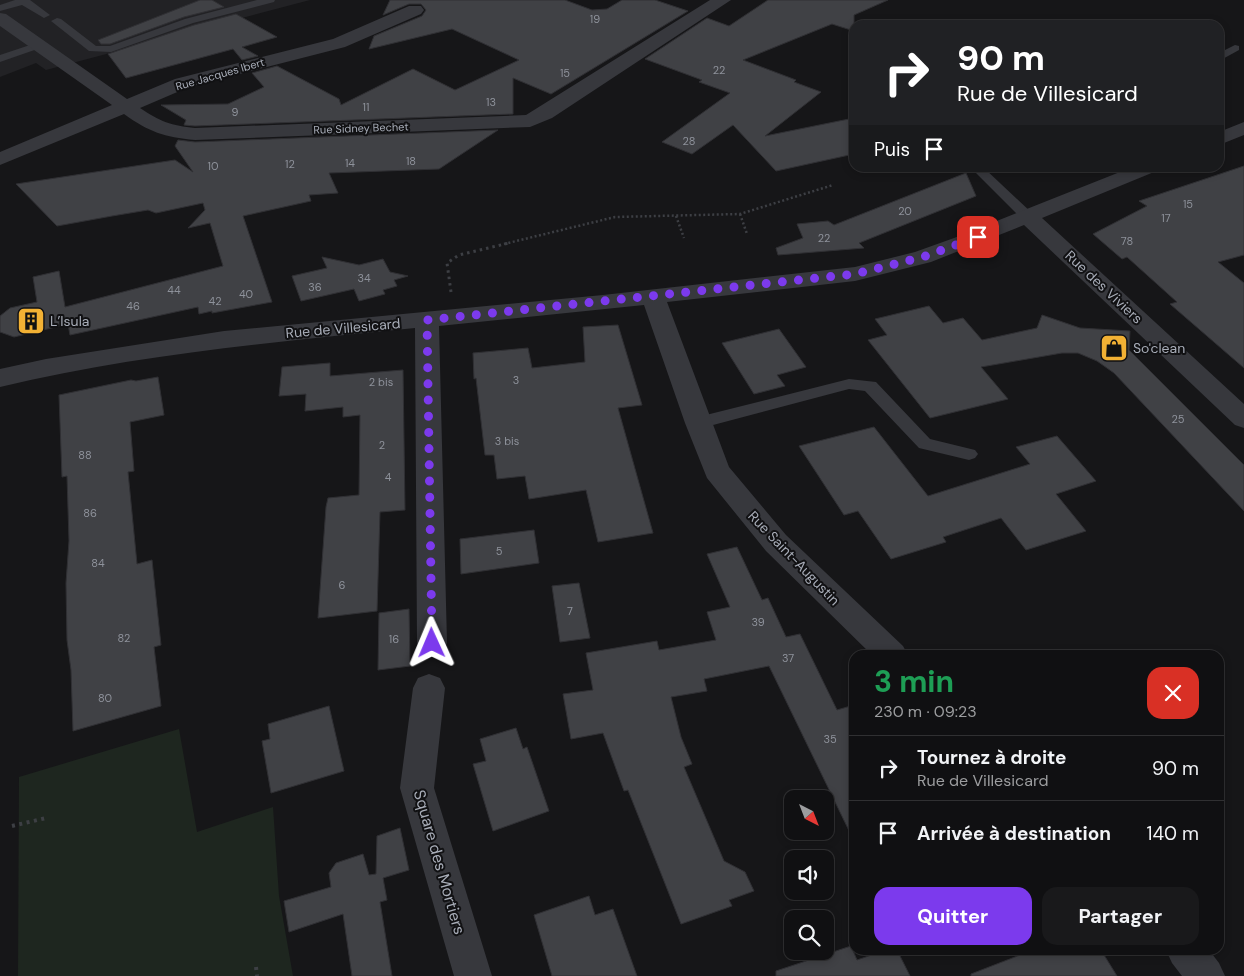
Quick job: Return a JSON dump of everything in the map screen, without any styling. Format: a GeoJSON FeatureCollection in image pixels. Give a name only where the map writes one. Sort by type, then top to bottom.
{"type":"FeatureCollection","features":[{"type":"Feature","properties":{"kind":"street","name":"Rue Sidney Bechet"},"geometry":{"type":"LineString","coordinates":[[0,18],[126,107],[161,129],[195,134],[522,122],[545,114],[722,0]]}},
{"type":"Feature","properties":{"kind":"street","name":"Rue Jacques Ibert"},"geometry":{"type":"LineString","coordinates":[[0,159],[198,78],[339,43],[415,10]]}},
{"type":"Feature","properties":{"kind":"street"},"geometry":{"type":"LineString","coordinates":[[1224,137],[1244,128]]}},
{"type":"Feature","properties":{"kind":"street","name":"Rue de Villesicard"},"geometry":{"type":"LineString","coordinates":[[0,378],[46,367],[224,339],[427,320],[855,274],[889,267],[962,243],[1138,172]]}},
{"type":"Feature","properties":{"kind":"street","name":"Rue des Viviers"},"geometry":{"type":"LineString","coordinates":[[1028,217],[1244,419]]}},
{"type":"Feature","properties":{"kind":"street","name":"Rue Saint-Augustin"},"geometry":{"type":"LineString","coordinates":[[654,296],[698,423],[718,471],[745,507],[776,543],[887,650]]}},
{"type":"Feature","properties":{"kind":"street"},"geometry":{"type":"LineString","coordinates":[[427,320],[432,643]]}},
{"type":"Feature","properties":{"kind":"street","name":"Square des Mortiers"},"geometry":{"type":"LineString","coordinates":[[429,688],[417,788],[473,976]]}},
{"type":"Feature","properties":{"kind":"street"},"geometry":{"type":"LineString","coordinates":[[1189,955],[1206,976]]}},
{"type":"Feature","properties":{"kind":"lane"},"geometry":{"type":"LineString","coordinates":[[0,8],[23,0],[44,15]]}},
{"type":"Feature","properties":{"kind":"lane"},"geometry":{"type":"LineString","coordinates":[[57,21],[93,49],[111,49],[189,21],[270,0]]}},
{"type":"Feature","properties":{"kind":"lane"},"geometry":{"type":"LineString","coordinates":[[277,0],[282,0]]}},
{"type":"Feature","properties":{"kind":"lane"},"geometry":{"type":"LineString","coordinates":[[1,58],[39,45]]}},
{"type":"Feature","properties":{"kind":"lane"},"geometry":{"type":"LineString","coordinates":[[1224,55],[1235,48]]}},
{"type":"Feature","properties":{"kind":"lane"},"geometry":{"type":"LineString","coordinates":[[981,172],[1028,217]]}},
{"type":"Feature","properties":{"kind":"lane"},"geometry":{"type":"LineString","coordinates":[[698,423],[849,384],[870,386],[925,444],[969,454]]}},
{"type":"Feature","properties":{"kind":"path"},"geometry":{"type":"LineString","coordinates":[[452,295],[448,263],[459,255],[615,217],[740,214],[833,184]]}},
{"type":"Feature","properties":{"kind":"path"},"geometry":{"type":"LineString","coordinates":[[740,214],[747,234]]}},
{"type":"Feature","properties":{"kind":"path"},"geometry":{"type":"LineString","coordinates":[[676,216],[684,238]]}},
{"type":"Feature","properties":{"kind":"path"},"geometry":{"type":"LineString","coordinates":[[12,826],[46,818]]}},
{"type":"Feature","properties":{"kind":"path"},"geometry":{"type":"LineString","coordinates":[[256,967],[257,976]]}},
{"type":"Feature","properties":{"kind":"shaded area"},"geometry":{"type":"Polygon","coordinates":[[[0,0],[310,0],[46,70],[36,63],[0,77],[0,0]]]}},
{"type":"Feature","properties":{"kind":"shaded area"},"geometry":{"type":"Polygon","coordinates":[[[179,729],[197,832],[273,807],[279,896],[293,976],[18,976],[19,777],[179,729]]]}},
{"type":"Feature","properties":{"kind":"building"},"geometry":{"type":"Polygon","coordinates":[[[200,0],[212,0],[224,7],[184,17],[110,44],[101,44],[98,40],[200,0]]]}},
{"type":"Feature","properties":{"kind":"building"},"geometry":{"type":"Polygon","coordinates":[[[390,0],[565,0],[592,10],[607,9],[622,0],[655,0],[688,11],[551,94],[513,78],[513,114],[195,126],[184,125],[186,120],[161,105],[228,104],[264,87],[252,73],[277,66],[339,99],[341,105],[413,69],[455,90],[519,60],[452,29],[369,49],[374,36],[422,16],[426,10],[421,4],[409,4],[383,15],[390,0]]]}},
{"type":"Feature","properties":{"kind":"building"},"geometry":{"type":"Polygon","coordinates":[[[768,0],[888,0],[854,15],[854,20],[849,20],[849,29],[832,24],[743,60],[796,80],[794,82],[821,92],[765,136],[849,119],[849,155],[776,171],[733,125],[692,154],[662,142],[730,93],[699,82],[702,80],[645,59],[707,18],[729,26],[768,0]]]}},
{"type":"Feature","properties":{"kind":"building"},"geometry":{"type":"Polygon","coordinates":[[[236,14],[277,37],[242,47],[258,56],[242,60],[233,49],[126,78],[108,54],[194,25],[236,14]]]}},
{"type":"Feature","properties":{"kind":"building"},"geometry":{"type":"Polygon","coordinates":[[[498,130],[439,169],[329,173],[338,193],[309,195],[311,201],[243,216],[272,302],[199,314],[198,307],[70,335],[68,324],[14,337],[0,332],[0,316],[10,308],[37,302],[33,277],[59,271],[65,307],[223,266],[210,223],[188,228],[205,210],[203,203],[156,213],[148,210],[57,226],[16,184],[175,160],[193,172],[175,146],[178,140],[195,142],[498,130]]]}},
{"type":"Feature","properties":{"kind":"building"},"geometry":{"type":"Polygon","coordinates":[[[1244,166],[1244,255],[1218,262],[1244,283],[1244,368],[1170,304],[1177,302],[1127,257],[1122,259],[1093,234],[1147,206],[1139,201],[1244,166]]]}},
{"type":"Feature","properties":{"kind":"building"},"geometry":{"type":"Polygon","coordinates":[[[966,173],[976,196],[859,243],[864,248],[778,255],[776,248],[803,238],[797,224],[828,221],[834,225],[966,173]]]}},
{"type":"Feature","properties":{"kind":"building"},"geometry":{"type":"Polygon","coordinates":[[[322,257],[359,265],[383,259],[390,272],[408,276],[394,280],[397,286],[383,290],[385,294],[359,301],[354,289],[301,301],[292,276],[327,268],[322,257]]]}},
{"type":"Feature","properties":{"kind":"building"},"geometry":{"type":"Polygon","coordinates":[[[929,306],[943,323],[963,318],[982,340],[1037,328],[1042,315],[1080,328],[1130,331],[1129,350],[1244,465],[1244,511],[1114,373],[1097,361],[1078,353],[1062,353],[981,367],[1008,399],[930,418],[868,340],[887,335],[875,319],[929,306]]]}},
{"type":"Feature","properties":{"kind":"building"},"geometry":{"type":"Polygon","coordinates":[[[618,325],[642,405],[618,408],[653,533],[598,542],[586,490],[529,499],[525,476],[497,479],[494,455],[485,455],[476,378],[474,379],[473,353],[528,348],[532,368],[585,362],[583,327],[618,325]]]}},
{"type":"Feature","properties":{"kind":"building"},"geometry":{"type":"Polygon","coordinates":[[[779,329],[806,367],[777,375],[785,386],[754,394],[722,343],[779,329]]]}},
{"type":"Feature","properties":{"kind":"building"},"geometry":{"type":"Polygon","coordinates":[[[330,363],[330,376],[403,370],[405,510],[380,512],[377,611],[318,618],[328,498],[359,495],[360,415],[343,417],[343,407],[305,411],[306,394],[279,396],[282,367],[330,363]]]}},
{"type":"Feature","properties":{"kind":"building"},"geometry":{"type":"Polygon","coordinates":[[[158,377],[164,415],[130,422],[134,471],[128,472],[137,564],[152,560],[161,645],[154,647],[161,706],[73,731],[71,670],[67,640],[66,583],[69,541],[67,476],[62,477],[59,395],[131,380],[136,381],[158,377]]]}},
{"type":"Feature","properties":{"kind":"building"},"geometry":{"type":"Polygon","coordinates":[[[874,427],[928,496],[1030,464],[1016,447],[1057,436],[1096,481],[1056,494],[1086,531],[1026,550],[1001,518],[943,537],[946,542],[891,559],[858,511],[844,515],[799,446],[874,427]]]}},
{"type":"Feature","properties":{"kind":"building"},"geometry":{"type":"Polygon","coordinates":[[[534,530],[539,563],[461,574],[460,539],[534,530]]]}},
{"type":"Feature","properties":{"kind":"building"},"geometry":{"type":"Polygon","coordinates":[[[737,547],[762,600],[768,598],[786,637],[800,634],[837,710],[849,706],[849,831],[834,800],[834,790],[829,790],[769,666],[704,679],[707,691],[671,697],[681,737],[692,764],[684,767],[724,861],[745,872],[754,891],[729,900],[732,906],[681,924],[628,790],[624,791],[603,733],[571,739],[563,694],[593,690],[586,653],[657,641],[659,650],[716,640],[707,612],[730,607],[707,554],[737,547]]]}},
{"type":"Feature","properties":{"kind":"building"},"geometry":{"type":"Polygon","coordinates":[[[579,583],[590,638],[560,642],[552,586],[579,583]]]}},
{"type":"Feature","properties":{"kind":"building"},"geometry":{"type":"Polygon","coordinates":[[[409,609],[410,666],[378,670],[379,613],[409,609]]]}},
{"type":"Feature","properties":{"kind":"building"},"geometry":{"type":"Polygon","coordinates":[[[329,706],[344,771],[271,793],[262,741],[270,739],[268,724],[329,706]]]}},
{"type":"Feature","properties":{"kind":"building"},"geometry":{"type":"Polygon","coordinates":[[[516,728],[523,749],[527,747],[549,811],[493,831],[473,764],[486,761],[480,739],[516,728]]]}},
{"type":"Feature","properties":{"kind":"building"},"geometry":{"type":"Polygon","coordinates":[[[400,828],[409,870],[383,878],[387,900],[380,902],[392,976],[352,976],[343,914],[289,932],[284,901],[331,887],[329,873],[336,863],[363,854],[369,875],[376,874],[377,836],[400,828]]]}},
{"type":"Feature","properties":{"kind":"building"},"geometry":{"type":"Polygon","coordinates":[[[589,896],[595,915],[613,909],[637,976],[552,976],[534,915],[589,896]]]}},
{"type":"Feature","properties":{"kind":"building"},"geometry":{"type":"Polygon","coordinates":[[[849,947],[849,955],[855,955],[857,960],[872,955],[900,955],[910,976],[776,976],[776,971],[809,960],[834,960],[834,952],[849,947]]]}},
{"type":"Feature","properties":{"kind":"building"},"geometry":{"type":"Polygon","coordinates":[[[1020,955],[1104,955],[1117,976],[971,976],[971,974],[1020,955]]]}},
{"type":"Feature","properties":{"kind":"place","name":"L’Isula"},"geometry":{"type":"Point","coordinates":[31,321]}},
{"type":"Feature","properties":{"kind":"place","name":"So'clean"},"geometry":{"type":"Point","coordinates":[1114,348]}},
{"type":"Feature","properties":{"kind":"route"},"geometry":{"type":"LineString","coordinates":[[432,643],[427,320],[855,274],[923,257],[978,237]]}}]}
